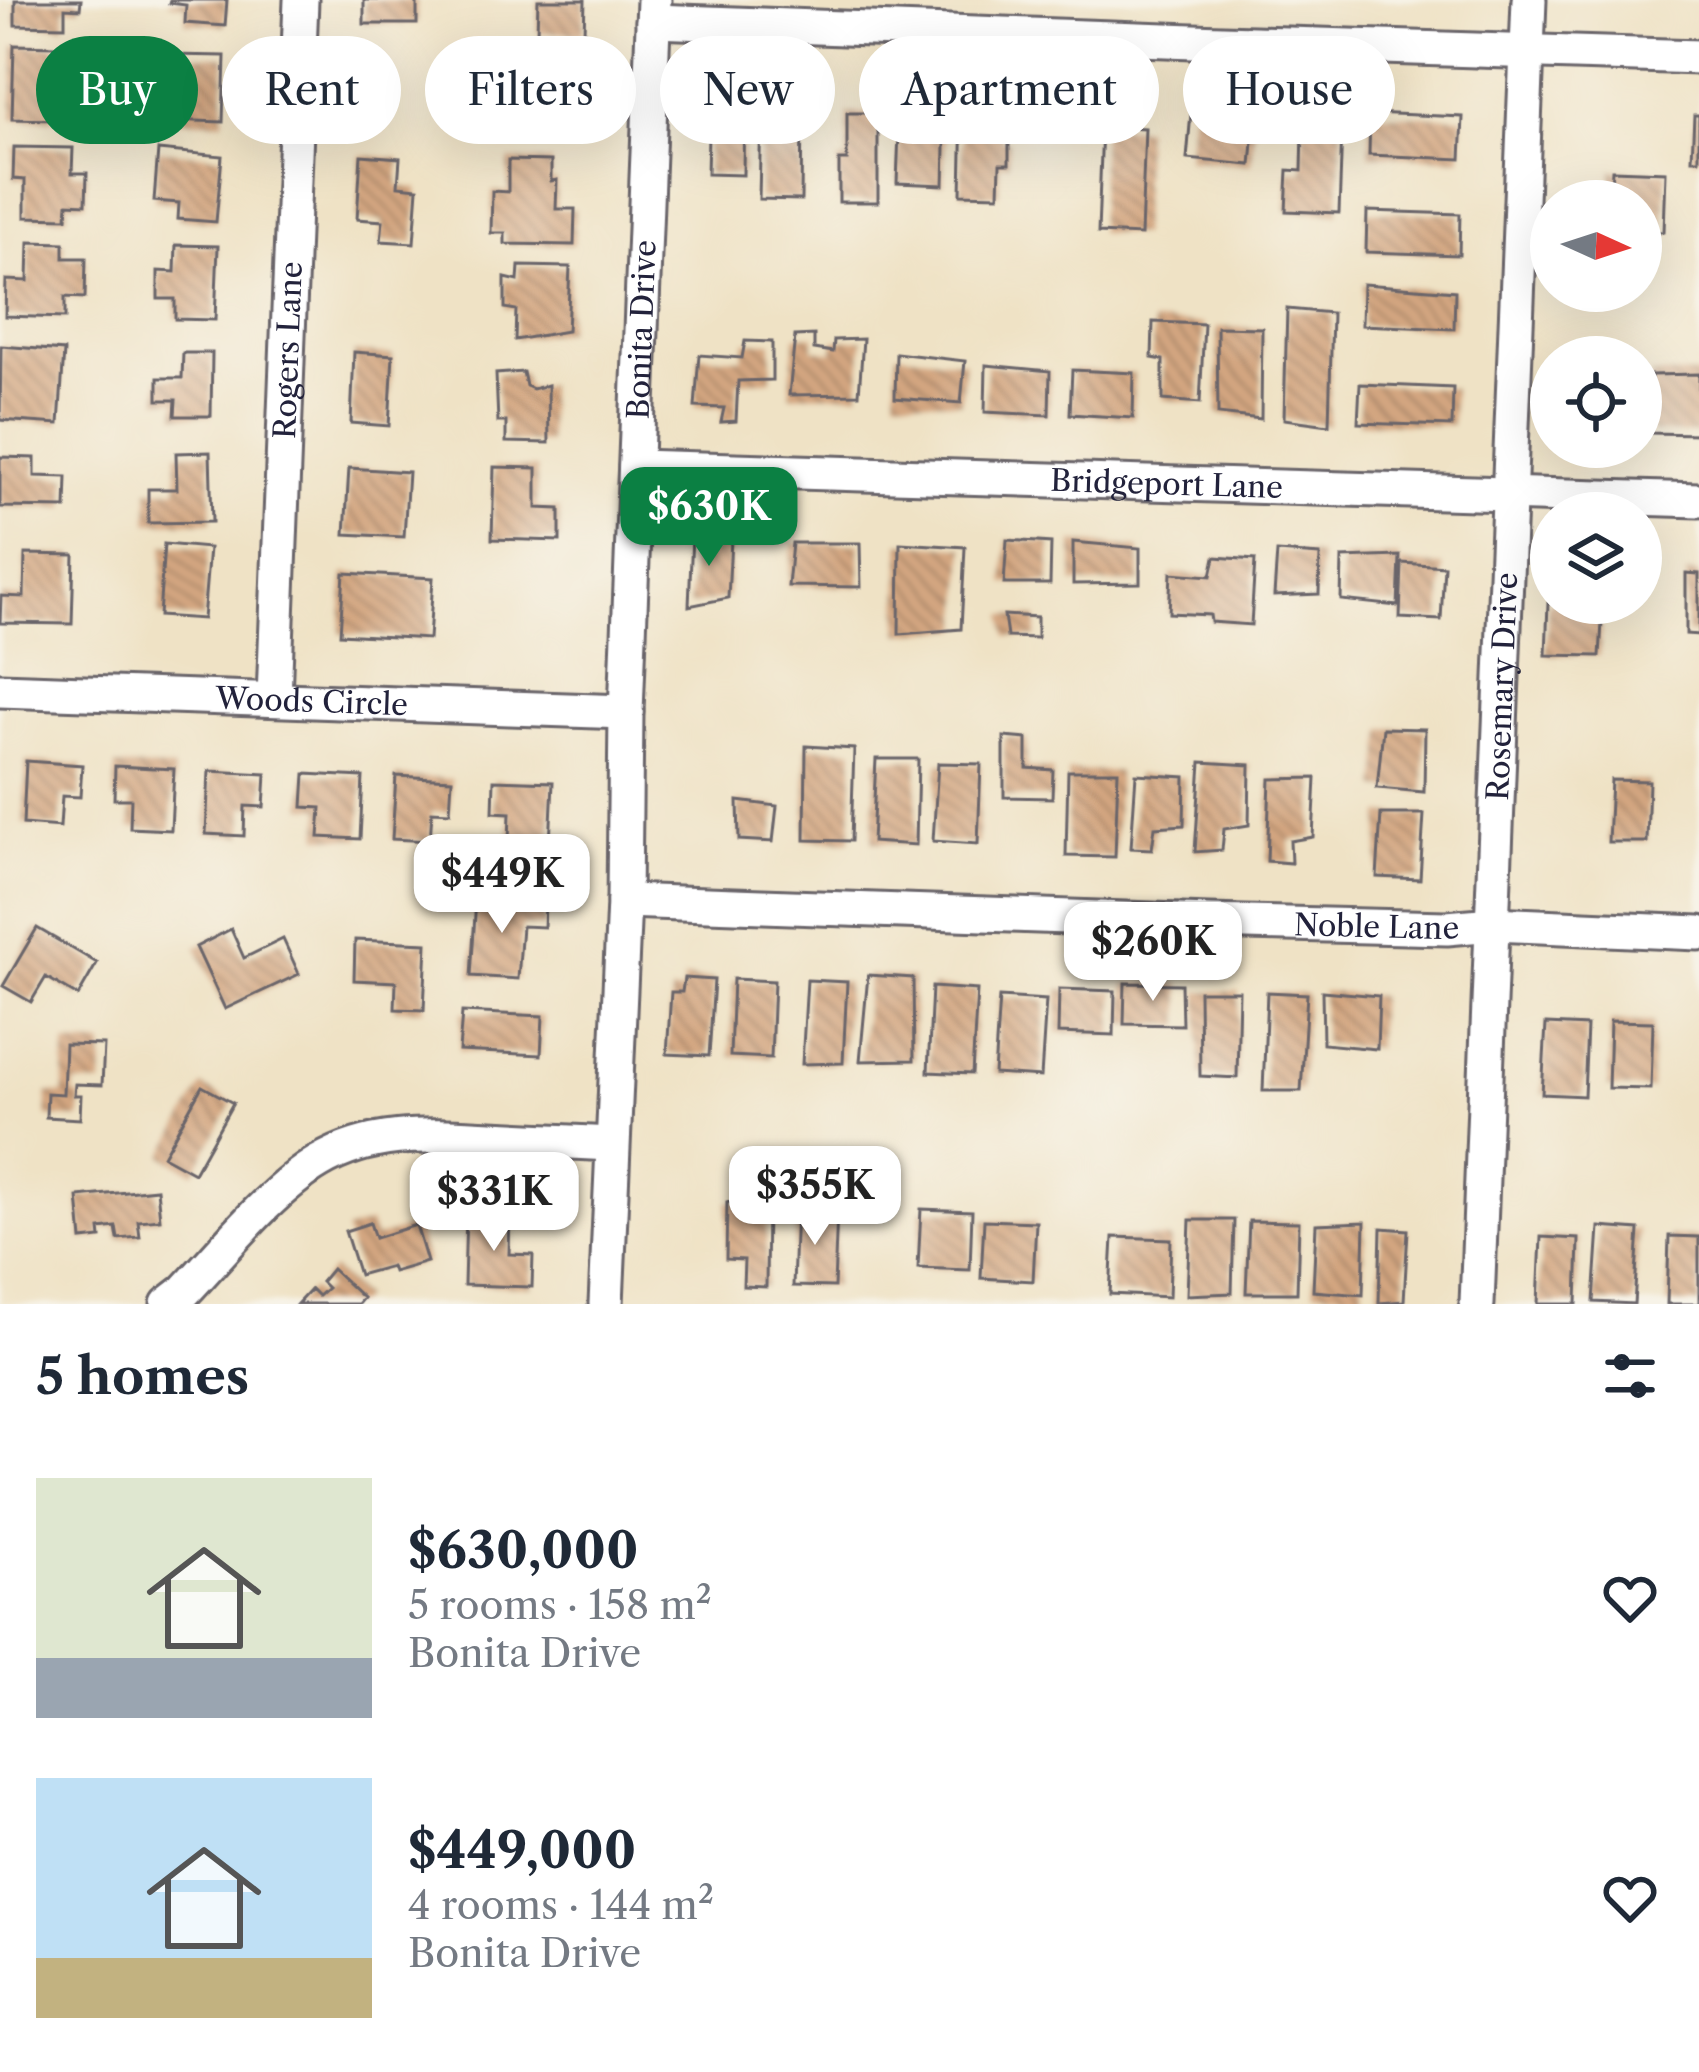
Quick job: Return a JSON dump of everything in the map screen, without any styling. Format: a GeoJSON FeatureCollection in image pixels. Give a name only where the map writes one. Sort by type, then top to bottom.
{"type":"FeatureCollection","features":[{"type":"Feature","properties":{"kind":"street","name":"Rogers Lane"},"geometry":{"type":"LineString","coordinates":[[274,698],[301,0]]}},
{"type":"Feature","properties":{"kind":"street","name":"Rosemary Drive"},"geometry":{"type":"LineString","coordinates":[[1477,1304],[1529,0]]}},
{"type":"Feature","properties":{"kind":"street"},"geometry":{"type":"LineString","coordinates":[[654,10],[997,35],[1699,57]]}},
{"type":"Feature","properties":{"kind":"street","name":"Bonita Drive"},"geometry":{"type":"LineString","coordinates":[[606,1304],[654,10]]}},
{"type":"Feature","properties":{"kind":"street","name":"Bridgeport Lane"},"geometry":{"type":"LineString","coordinates":[[636,467],[1699,500]]}},
{"type":"Feature","properties":{"kind":"street","name":"Woods Circle"},"geometry":{"type":"LineString","coordinates":[[0,690],[626,712]]}},
{"type":"Feature","properties":{"kind":"street","name":"Noble Lane"},"geometry":{"type":"LineString","coordinates":[[624,902],[1699,933]]}},
{"type":"Feature","properties":{"kind":"street"},"geometry":{"type":"LineString","coordinates":[[168,1304],[284,1188],[352,1145],[427,1134],[612,1144]]}},
{"type":"Feature","properties":{"kind":"building"},"geometry":{"type":"Polygon","coordinates":[[[15,0],[81,0],[80,9],[65,8],[65,26],[15,25],[15,0]]]}},
{"type":"Feature","properties":{"kind":"building"},"geometry":{"type":"Polygon","coordinates":[[[170,0],[227,0],[225,26],[185,23],[186,5],[170,0]]]}},
{"type":"Feature","properties":{"kind":"building"},"geometry":{"type":"Polygon","coordinates":[[[364,0],[417,0],[417,24],[364,24],[364,0]]]}},
{"type":"Feature","properties":{"kind":"building"},"geometry":{"type":"Polygon","coordinates":[[[538,0],[585,0],[584,33],[537,33],[538,0]]]}},
{"type":"Feature","properties":{"kind":"building"},"geometry":{"type":"Polygon","coordinates":[[[14,45],[36,46],[36,120],[12,119],[14,45]]]}},
{"type":"Feature","properties":{"kind":"building"},"geometry":{"type":"Polygon","coordinates":[[[198,56],[222,56],[222,122],[198,121],[198,56]]]}},
{"type":"Feature","properties":{"kind":"building"},"geometry":{"type":"Polygon","coordinates":[[[847,113],[859,113],[859,144],[878,144],[878,202],[839,202],[839,160],[847,160],[847,113]]]}},
{"type":"Feature","properties":{"kind":"building"},"geometry":{"type":"Polygon","coordinates":[[[1395,114],[1463,117],[1461,159],[1369,155],[1369,144],[1395,144],[1395,114]]]}},
{"type":"Feature","properties":{"kind":"building"},"geometry":{"type":"Polygon","coordinates":[[[1694,115],[1699,115],[1699,159],[1692,159],[1694,115]]]}},
{"type":"Feature","properties":{"kind":"building"},"geometry":{"type":"Polygon","coordinates":[[[708,144],[743,144],[743,175],[707,174],[708,144]]]}},
{"type":"Feature","properties":{"kind":"building"},"geometry":{"type":"Polygon","coordinates":[[[760,144],[802,144],[801,200],[759,199],[760,144]]]}},
{"type":"Feature","properties":{"kind":"building"},"geometry":{"type":"Polygon","coordinates":[[[899,144],[945,144],[944,185],[897,183],[899,144]]]}},
{"type":"Feature","properties":{"kind":"building"},"geometry":{"type":"Polygon","coordinates":[[[962,144],[1009,144],[1009,164],[1000,164],[999,195],[961,194],[962,144]]]}},
{"type":"Feature","properties":{"kind":"building"},"geometry":{"type":"Polygon","coordinates":[[[1101,144],[1144,144],[1141,235],[1098,233],[1101,144]]]}},
{"type":"Feature","properties":{"kind":"building"},"geometry":{"type":"Polygon","coordinates":[[[1188,144],[1253,144],[1251,165],[1187,159],[1188,144]]]}},
{"type":"Feature","properties":{"kind":"building"},"geometry":{"type":"Polygon","coordinates":[[[1303,144],[1341,144],[1339,213],[1286,211],[1288,170],[1302,171],[1303,144]]]}},
{"type":"Feature","properties":{"kind":"building"},"geometry":{"type":"Polygon","coordinates":[[[14,147],[73,148],[72,173],[87,173],[86,204],[68,203],[67,218],[25,217],[25,180],[13,179],[14,147]]]}},
{"type":"Feature","properties":{"kind":"building"},"geometry":{"type":"Polygon","coordinates":[[[158,150],[222,156],[216,222],[178,219],[179,203],[154,201],[158,150]]]}},
{"type":"Feature","properties":{"kind":"building"},"geometry":{"type":"Polygon","coordinates":[[[361,155],[400,158],[398,186],[418,188],[414,243],[381,241],[383,221],[357,219],[361,155]]]}},
{"type":"Feature","properties":{"kind":"building"},"geometry":{"type":"Polygon","coordinates":[[[508,160],[551,161],[551,181],[557,180],[556,209],[575,209],[574,245],[505,244],[505,233],[491,233],[492,191],[508,192],[508,160]]]}},
{"type":"Feature","properties":{"kind":"building"},"geometry":{"type":"Polygon","coordinates":[[[1612,170],[1666,172],[1664,232],[1662,180],[1611,180],[1612,170]]]}},
{"type":"Feature","properties":{"kind":"building"},"geometry":{"type":"Polygon","coordinates":[[[1367,211],[1460,214],[1459,255],[1366,252],[1367,211]]]}},
{"type":"Feature","properties":{"kind":"building"},"geometry":{"type":"Polygon","coordinates":[[[29,242],[64,243],[64,258],[86,258],[85,298],[65,297],[65,318],[5,316],[6,280],[28,281],[29,242]]]}},
{"type":"Feature","properties":{"kind":"building"},"geometry":{"type":"Polygon","coordinates":[[[176,245],[218,246],[215,320],[175,319],[175,299],[158,299],[158,271],[175,272],[176,245]]]}},
{"type":"Feature","properties":{"kind":"building"},"geometry":{"type":"Polygon","coordinates":[[[519,266],[570,267],[567,331],[515,340],[516,310],[505,308],[505,278],[518,281],[519,266]]]}},
{"type":"Feature","properties":{"kind":"building"},"geometry":{"type":"Polygon","coordinates":[[[1363,284],[1455,291],[1454,329],[1362,325],[1363,284]]]}},
{"type":"Feature","properties":{"kind":"building"},"geometry":{"type":"Polygon","coordinates":[[[1287,309],[1332,313],[1329,425],[1284,419],[1287,309]]]}},
{"type":"Feature","properties":{"kind":"building"},"geometry":{"type":"Polygon","coordinates":[[[1153,322],[1204,324],[1200,403],[1163,400],[1163,360],[1152,358],[1153,322]]]}},
{"type":"Feature","properties":{"kind":"building"},"geometry":{"type":"Polygon","coordinates":[[[1217,327],[1262,328],[1261,419],[1218,414],[1217,327]]]}},
{"type":"Feature","properties":{"kind":"building"},"geometry":{"type":"Polygon","coordinates":[[[814,335],[814,349],[833,352],[834,340],[863,339],[859,394],[789,395],[795,336],[814,335]]]}},
{"type":"Feature","properties":{"kind":"building"},"geometry":{"type":"Polygon","coordinates":[[[745,341],[772,342],[772,380],[738,381],[736,421],[721,422],[724,408],[695,407],[699,355],[742,358],[745,341]]]}},
{"type":"Feature","properties":{"kind":"building"},"geometry":{"type":"Polygon","coordinates":[[[1,346],[64,351],[59,424],[0,420],[1,346]]]}},
{"type":"Feature","properties":{"kind":"building"},"geometry":{"type":"Polygon","coordinates":[[[354,352],[393,355],[389,426],[351,423],[354,352]]]}},
{"type":"Feature","properties":{"kind":"building"},"geometry":{"type":"Polygon","coordinates":[[[183,353],[212,353],[211,416],[175,416],[176,400],[158,400],[158,378],[182,378],[183,353]]]}},
{"type":"Feature","properties":{"kind":"building"},"geometry":{"type":"Polygon","coordinates":[[[896,353],[965,361],[961,403],[895,398],[896,353]]]}},
{"type":"Feature","properties":{"kind":"building"},"geometry":{"type":"Polygon","coordinates":[[[986,365],[1050,371],[1049,415],[985,412],[986,365]]]}},
{"type":"Feature","properties":{"kind":"building"},"geometry":{"type":"Polygon","coordinates":[[[1072,370],[1134,373],[1133,418],[1070,414],[1072,370]]]}},
{"type":"Feature","properties":{"kind":"building"},"geometry":{"type":"Polygon","coordinates":[[[523,372],[526,386],[548,385],[549,443],[506,442],[506,422],[498,422],[496,374],[523,372]]]}},
{"type":"Feature","properties":{"kind":"building"},"geometry":{"type":"Polygon","coordinates":[[[1699,374],[1699,434],[1662,433],[1662,375],[1699,374]]]}},
{"type":"Feature","properties":{"kind":"building"},"geometry":{"type":"Polygon","coordinates":[[[1360,384],[1453,388],[1452,426],[1358,423],[1360,384]]]}},
{"type":"Feature","properties":{"kind":"building"},"geometry":{"type":"Polygon","coordinates":[[[210,452],[212,522],[148,523],[148,489],[177,489],[176,453],[210,452]]]}},
{"type":"Feature","properties":{"kind":"building"},"geometry":{"type":"Polygon","coordinates":[[[0,457],[35,458],[35,476],[67,477],[66,508],[0,507],[0,457]]]}},
{"type":"Feature","properties":{"kind":"building"},"geometry":{"type":"Polygon","coordinates":[[[494,467],[537,468],[537,508],[560,509],[560,541],[492,539],[494,467]]]}},
{"type":"Feature","properties":{"kind":"building"},"geometry":{"type":"Polygon","coordinates":[[[349,468],[408,472],[404,537],[345,534],[349,468]]]}},
{"type":"Feature","properties":{"kind":"building"},"geometry":{"type":"Polygon","coordinates":[[[692,535],[731,539],[728,598],[689,606],[692,535]]]}},
{"type":"Feature","properties":{"kind":"building"},"geometry":{"type":"Polygon","coordinates":[[[1007,540],[1051,543],[1050,584],[1004,584],[1007,540]]]}},
{"type":"Feature","properties":{"kind":"building"},"geometry":{"type":"Polygon","coordinates":[[[1073,542],[1140,548],[1140,583],[1073,584],[1073,542]]]}},
{"type":"Feature","properties":{"kind":"building"},"geometry":{"type":"Polygon","coordinates":[[[792,543],[860,543],[861,587],[788,586],[792,543]]]}},
{"type":"Feature","properties":{"kind":"building"},"geometry":{"type":"Polygon","coordinates":[[[900,543],[965,547],[961,629],[899,634],[900,543]]]}},
{"type":"Feature","properties":{"kind":"building"},"geometry":{"type":"Polygon","coordinates":[[[164,544],[209,548],[203,619],[159,616],[164,544]]]}},
{"type":"Feature","properties":{"kind":"building"},"geometry":{"type":"Polygon","coordinates":[[[1277,552],[1320,555],[1319,594],[1274,596],[1277,552]]]}},
{"type":"Feature","properties":{"kind":"building"},"geometry":{"type":"Polygon","coordinates":[[[25,554],[74,555],[72,624],[0,623],[1,596],[24,597],[25,554]]]}},
{"type":"Feature","properties":{"kind":"building"},"geometry":{"type":"Polygon","coordinates":[[[1400,556],[1398,606],[1341,600],[1342,558],[1400,556]]]}},
{"type":"Feature","properties":{"kind":"building"},"geometry":{"type":"Polygon","coordinates":[[[1215,557],[1255,560],[1251,625],[1211,622],[1210,615],[1169,613],[1171,573],[1211,576],[1215,557]]]}},
{"type":"Feature","properties":{"kind":"building"},"geometry":{"type":"Polygon","coordinates":[[[1402,563],[1444,566],[1441,620],[1400,618],[1402,563]]]}},
{"type":"Feature","properties":{"kind":"building"},"geometry":{"type":"Polygon","coordinates":[[[344,573],[433,578],[429,639],[340,634],[344,573]]]}},
{"type":"Feature","properties":{"kind":"building"},"geometry":{"type":"Polygon","coordinates":[[[1686,573],[1699,574],[1699,635],[1686,634],[1686,573]]]}},
{"type":"Feature","properties":{"kind":"building"},"geometry":{"type":"Polygon","coordinates":[[[1004,615],[1037,617],[1037,638],[1007,637],[1004,615]]]}},
{"type":"Feature","properties":{"kind":"building"},"geometry":{"type":"Polygon","coordinates":[[[1547,624],[1602,624],[1600,656],[1546,655],[1547,624]]]}},
{"type":"Feature","properties":{"kind":"building"},"geometry":{"type":"Polygon","coordinates":[[[1383,728],[1425,729],[1424,792],[1377,788],[1383,728]]]}},
{"type":"Feature","properties":{"kind":"building"},"geometry":{"type":"Polygon","coordinates":[[[1004,737],[1027,739],[1027,768],[1053,770],[1052,798],[1004,797],[1004,737]]]}},
{"type":"Feature","properties":{"kind":"building"},"geometry":{"type":"Polygon","coordinates":[[[806,746],[854,749],[851,841],[805,840],[806,746]]]}},
{"type":"Feature","properties":{"kind":"building"},"geometry":{"type":"Polygon","coordinates":[[[876,759],[918,759],[916,845],[872,842],[876,759]]]}},
{"type":"Feature","properties":{"kind":"building"},"geometry":{"type":"Polygon","coordinates":[[[26,761],[82,765],[80,797],[62,796],[60,827],[23,824],[26,761]]]}},
{"type":"Feature","properties":{"kind":"building"},"geometry":{"type":"Polygon","coordinates":[[[1201,762],[1250,765],[1249,825],[1224,829],[1222,850],[1195,852],[1201,762]]]}},
{"type":"Feature","properties":{"kind":"building"},"geometry":{"type":"Polygon","coordinates":[[[938,763],[981,764],[978,844],[933,841],[938,763]]]}},
{"type":"Feature","properties":{"kind":"building"},"geometry":{"type":"Polygon","coordinates":[[[115,766],[174,769],[171,830],[130,828],[131,799],[114,799],[115,766]]]}},
{"type":"Feature","properties":{"kind":"building"},"geometry":{"type":"Polygon","coordinates":[[[209,771],[266,774],[264,807],[245,806],[244,836],[206,834],[209,771]]]}},
{"type":"Feature","properties":{"kind":"building"},"geometry":{"type":"Polygon","coordinates":[[[1068,771],[1118,771],[1115,857],[1066,856],[1068,771]]]}},
{"type":"Feature","properties":{"kind":"building"},"geometry":{"type":"Polygon","coordinates":[[[305,774],[363,777],[360,839],[319,837],[321,808],[303,807],[305,774]]]}},
{"type":"Feature","properties":{"kind":"building"},"geometry":{"type":"Polygon","coordinates":[[[1136,774],[1185,777],[1184,825],[1155,827],[1152,849],[1131,848],[1136,774]]]}},
{"type":"Feature","properties":{"kind":"building"},"geometry":{"type":"Polygon","coordinates":[[[396,776],[452,779],[450,812],[432,811],[430,841],[392,839],[396,776]]]}},
{"type":"Feature","properties":{"kind":"building"},"geometry":{"type":"Polygon","coordinates":[[[1316,778],[1313,837],[1290,841],[1291,863],[1267,861],[1270,779],[1316,778]]]}},
{"type":"Feature","properties":{"kind":"building"},"geometry":{"type":"Polygon","coordinates":[[[494,780],[553,782],[550,844],[509,842],[510,813],[493,812],[494,780]]]}},
{"type":"Feature","properties":{"kind":"building"},"geometry":{"type":"Polygon","coordinates":[[[1611,780],[1649,781],[1647,842],[1608,842],[1611,780]]]}},
{"type":"Feature","properties":{"kind":"building"},"geometry":{"type":"Polygon","coordinates":[[[738,801],[777,806],[773,842],[739,840],[738,801]]]}},
{"type":"Feature","properties":{"kind":"building"},"geometry":{"type":"Polygon","coordinates":[[[1381,814],[1424,814],[1420,879],[1377,877],[1381,814]]]}},
{"type":"Feature","properties":{"kind":"building"},"geometry":{"type":"Polygon","coordinates":[[[476,899],[545,903],[544,927],[522,926],[518,979],[471,976],[476,899]]]}},
{"type":"Feature","properties":{"kind":"building"},"geometry":{"type":"Polygon","coordinates":[[[37,928],[97,963],[78,996],[46,977],[31,1002],[3,986],[37,928]]]}},
{"type":"Feature","properties":{"kind":"building"},"geometry":{"type":"Polygon","coordinates":[[[231,929],[244,958],[283,939],[299,974],[225,1009],[196,947],[231,929]]]}},
{"type":"Feature","properties":{"kind":"building"},"geometry":{"type":"Polygon","coordinates":[[[355,940],[427,943],[424,1010],[395,1009],[396,982],[354,980],[355,940]]]}},
{"type":"Feature","properties":{"kind":"building"},"geometry":{"type":"Polygon","coordinates":[[[868,975],[913,978],[914,1060],[860,1061],[868,975]]]}},
{"type":"Feature","properties":{"kind":"building"},"geometry":{"type":"Polygon","coordinates":[[[684,978],[714,980],[709,1056],[667,1054],[671,992],[682,992],[684,978]]]}},
{"type":"Feature","properties":{"kind":"building"},"geometry":{"type":"Polygon","coordinates":[[[733,979],[774,981],[771,1058],[730,1056],[733,979]]]}},
{"type":"Feature","properties":{"kind":"building"},"geometry":{"type":"Polygon","coordinates":[[[807,980],[847,982],[843,1063],[802,1064],[807,980]]]}},
{"type":"Feature","properties":{"kind":"building"},"geometry":{"type":"Polygon","coordinates":[[[1125,983],[1181,984],[1182,1025],[1124,1024],[1125,983]]]}},
{"type":"Feature","properties":{"kind":"building"},"geometry":{"type":"Polygon","coordinates":[[[932,987],[977,990],[972,1074],[928,1072],[932,987]]]}},
{"type":"Feature","properties":{"kind":"building"},"geometry":{"type":"Polygon","coordinates":[[[1059,989],[1115,991],[1114,1035],[1058,1033],[1059,989]]]}},
{"type":"Feature","properties":{"kind":"building"},"geometry":{"type":"Polygon","coordinates":[[[1199,991],[1239,991],[1237,1078],[1200,1076],[1199,991]]]}},
{"type":"Feature","properties":{"kind":"building"},"geometry":{"type":"Polygon","coordinates":[[[1322,991],[1379,996],[1377,1049],[1323,1044],[1322,991]]]}},
{"type":"Feature","properties":{"kind":"building"},"geometry":{"type":"Polygon","coordinates":[[[1267,992],[1307,994],[1301,1091],[1263,1091],[1267,992]]]}},
{"type":"Feature","properties":{"kind":"building"},"geometry":{"type":"Polygon","coordinates":[[[999,997],[1046,1000],[1041,1077],[994,1074],[999,997]]]}},
{"type":"Feature","properties":{"kind":"building"},"geometry":{"type":"Polygon","coordinates":[[[462,1012],[543,1016],[541,1055],[459,1051],[462,1012]]]}},
{"type":"Feature","properties":{"kind":"building"},"geometry":{"type":"Polygon","coordinates":[[[1610,1021],[1653,1022],[1651,1089],[1608,1088],[1610,1021]]]}},
{"type":"Feature","properties":{"kind":"building"},"geometry":{"type":"Polygon","coordinates":[[[1546,1024],[1587,1026],[1584,1096],[1542,1094],[1546,1024]]]}},
{"type":"Feature","properties":{"kind":"building"},"geometry":{"type":"Polygon","coordinates":[[[65,1044],[104,1045],[102,1085],[75,1084],[74,1095],[81,1095],[80,1119],[46,1117],[47,1093],[63,1094],[65,1044]]]}},
{"type":"Feature","properties":{"kind":"building"},"geometry":{"type":"Polygon","coordinates":[[[202,1086],[233,1103],[194,1173],[163,1156],[202,1086]]]}},
{"type":"Feature","properties":{"kind":"building"},"geometry":{"type":"Polygon","coordinates":[[[157,1189],[160,1219],[138,1221],[140,1237],[118,1239],[116,1227],[100,1229],[101,1238],[82,1240],[78,1197],[157,1189]]]}},
{"type":"Feature","properties":{"kind":"building"},"geometry":{"type":"Polygon","coordinates":[[[727,1202],[767,1203],[766,1287],[743,1286],[744,1260],[726,1259],[727,1202]]]}},
{"type":"Feature","properties":{"kind":"building"},"geometry":{"type":"Polygon","coordinates":[[[796,1208],[837,1210],[834,1287],[793,1286],[796,1208]]]}},
{"type":"Feature","properties":{"kind":"building"},"geometry":{"type":"Polygon","coordinates":[[[921,1209],[972,1211],[970,1270],[918,1268],[921,1209]]]}},
{"type":"Feature","properties":{"kind":"building"},"geometry":{"type":"Polygon","coordinates":[[[466,1213],[510,1214],[509,1254],[533,1255],[532,1287],[464,1285],[466,1213]]]}},
{"type":"Feature","properties":{"kind":"building"},"geometry":{"type":"Polygon","coordinates":[[[984,1220],[1036,1222],[1033,1281],[981,1278],[984,1220]]]}},
{"type":"Feature","properties":{"kind":"building"},"geometry":{"type":"Polygon","coordinates":[[[1190,1220],[1234,1220],[1232,1293],[1187,1295],[1190,1220]]]}},
{"type":"Feature","properties":{"kind":"building"},"geometry":{"type":"Polygon","coordinates":[[[1249,1221],[1299,1222],[1297,1293],[1246,1293],[1249,1221]]]}},
{"type":"Feature","properties":{"kind":"building"},"geometry":{"type":"Polygon","coordinates":[[[1365,1222],[1363,1295],[1313,1291],[1316,1224],[1365,1222]]]}},
{"type":"Feature","properties":{"kind":"building"},"geometry":{"type":"Polygon","coordinates":[[[370,1223],[375,1238],[416,1225],[427,1262],[359,1275],[345,1231],[370,1223]]]}},
{"type":"Feature","properties":{"kind":"building"},"geometry":{"type":"Polygon","coordinates":[[[1599,1227],[1639,1230],[1634,1304],[1594,1302],[1599,1227]]]}},
{"type":"Feature","properties":{"kind":"building"},"geometry":{"type":"Polygon","coordinates":[[[1381,1228],[1408,1230],[1404,1301],[1379,1303],[1381,1228]]]}},
{"type":"Feature","properties":{"kind":"building"},"geometry":{"type":"Polygon","coordinates":[[[1669,1236],[1699,1237],[1699,1304],[1667,1304],[1669,1236]]]}},
{"type":"Feature","properties":{"kind":"building"},"geometry":{"type":"Polygon","coordinates":[[[1113,1237],[1171,1239],[1169,1297],[1110,1294],[1113,1237]]]}},
{"type":"Feature","properties":{"kind":"building"},"geometry":{"type":"Polygon","coordinates":[[[1541,1237],[1579,1239],[1577,1304],[1538,1304],[1541,1237]]]}},
{"type":"Feature","properties":{"kind":"building"},"geometry":{"type":"Polygon","coordinates":[[[332,1269],[363,1298],[358,1304],[297,1304],[311,1289],[318,1296],[327,1288],[321,1282],[332,1269]]]}}]}
